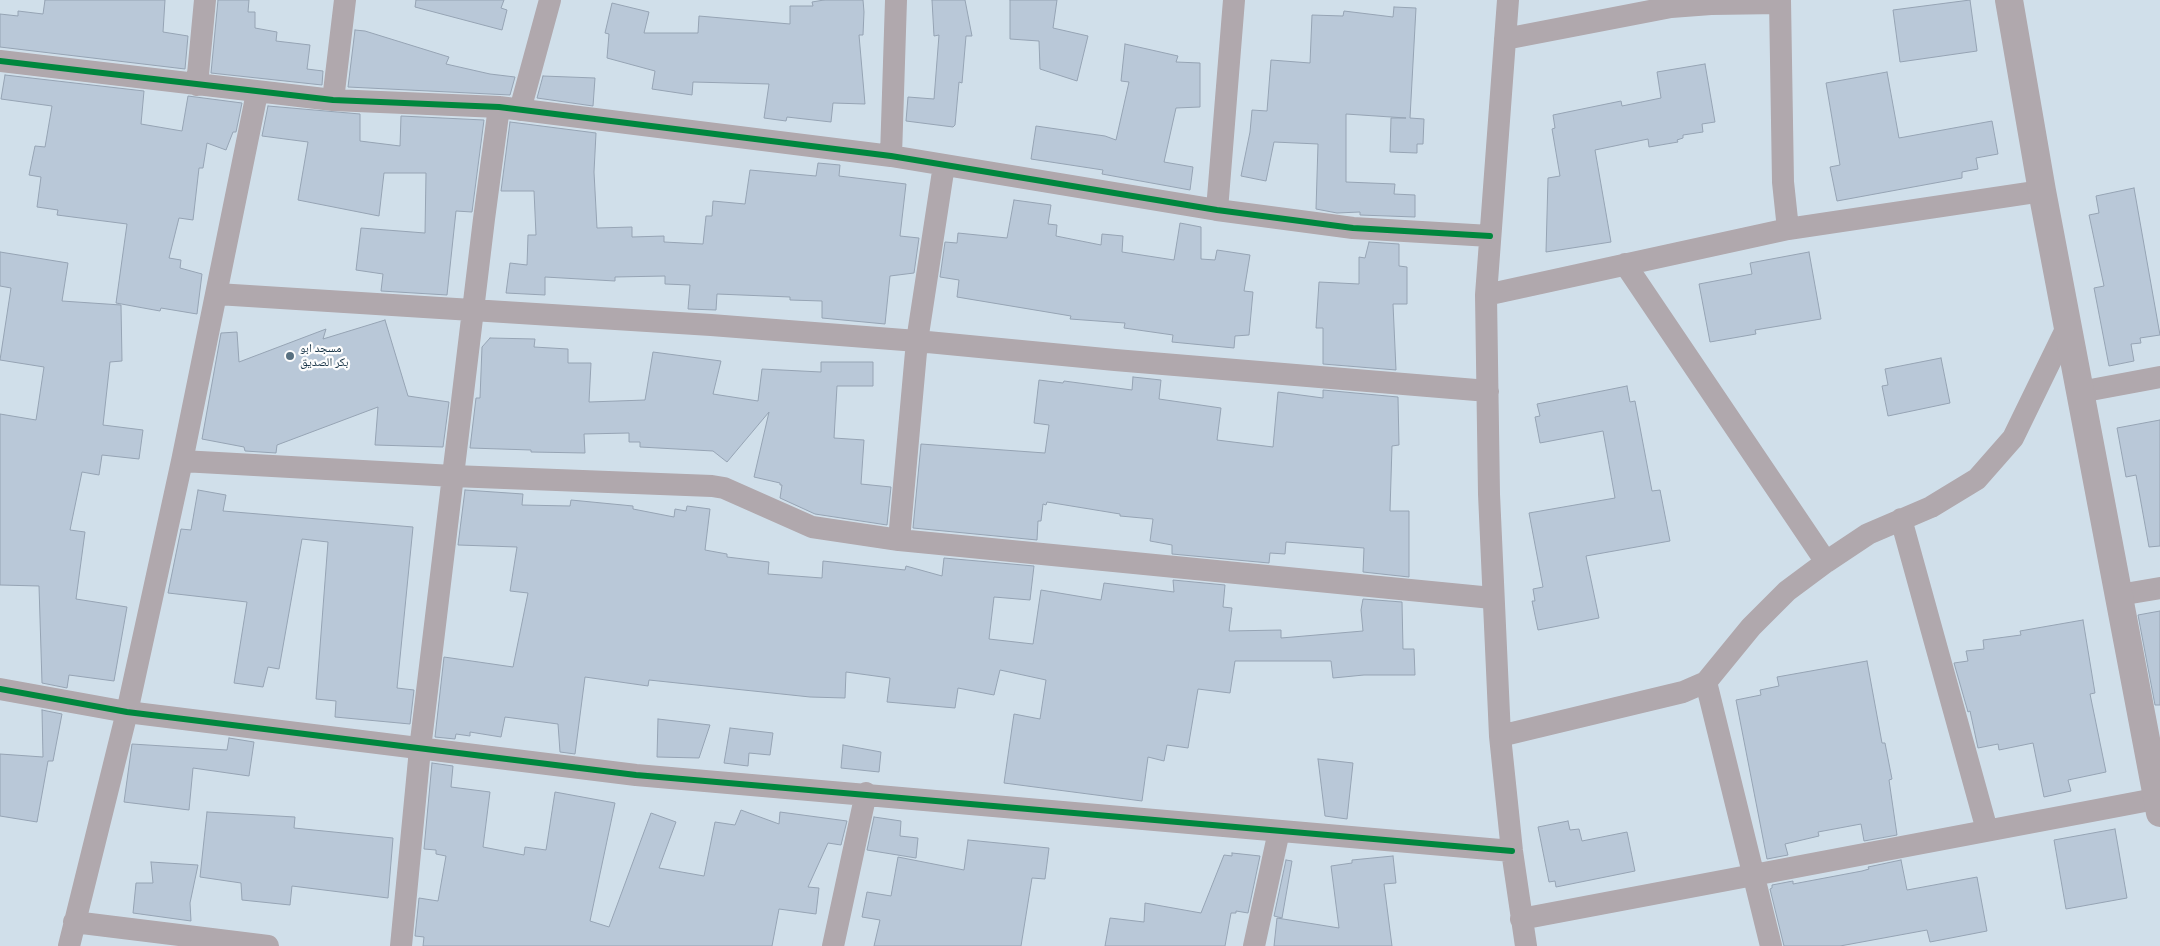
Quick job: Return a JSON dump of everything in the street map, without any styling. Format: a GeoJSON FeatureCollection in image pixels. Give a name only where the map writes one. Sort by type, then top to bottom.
{"type":"FeatureCollection","features":[{"type":"Feature","properties":{"kind":"street"},"geometry":{"type":"LineString","coordinates":[[197,85],[205,0]]}},
{"type":"Feature","properties":{"kind":"street"},"geometry":{"type":"LineString","coordinates":[[333,100],[345,0]]}},
{"type":"Feature","properties":{"kind":"street"},"geometry":{"type":"LineString","coordinates":[[401,946],[420,749],[473,310],[510,108],[550,0]]}},
{"type":"Feature","properties":{"kind":"street"},"geometry":{"type":"LineString","coordinates":[[891,156],[896,0]]}},
{"type":"Feature","properties":{"kind":"street"},"geometry":{"type":"LineString","coordinates":[[1217,210],[1234,0]]}},
{"type":"Feature","properties":{"kind":"street"},"geometry":{"type":"LineString","coordinates":[[1508,0],[1486,295],[1492,598],[1500,736],[1512,851],[1526,946]]}},
{"type":"Feature","properties":{"kind":"street"},"geometry":{"type":"LineString","coordinates":[[1521,918],[1987,830],[2159,803],[2042,191],[2009,0]]}},
{"type":"Feature","properties":{"kind":"street"},"geometry":{"type":"LineString","coordinates":[[1505,39],[1671,7],[1780,2],[1783,182],[1788,229]]}},
{"type":"Feature","properties":{"kind":"street"},"geometry":{"type":"LineString","coordinates":[[0,61],[257,93],[333,100],[510,108],[891,156],[1217,210],[1353,228],[1490,236]]}},
{"type":"Feature","properties":{"kind":"street"},"geometry":{"type":"LineString","coordinates":[[69,946],[127,712],[218,294],[257,93]]}},
{"type":"Feature","properties":{"kind":"street"},"geometry":{"type":"LineString","coordinates":[[899,540],[917,341],[944,165]]}},
{"type":"Feature","properties":{"kind":"street"},"geometry":{"type":"LineString","coordinates":[[1486,295],[1788,229],[2042,191]]}},
{"type":"Feature","properties":{"kind":"street"},"geometry":{"type":"LineString","coordinates":[[1626,264],[1826,562]]}},
{"type":"Feature","properties":{"kind":"street"},"geometry":{"type":"LineString","coordinates":[[218,294],[917,341],[1488,391]]}},
{"type":"Feature","properties":{"kind":"street"},"geometry":{"type":"LineString","coordinates":[[1500,736],[1682,692],[1706,682],[1751,627],[1775,603],[1826,562],[1868,534],[1931,507],[1977,479],[2013,438],[2068,325]]}},
{"type":"Feature","properties":{"kind":"street"},"geometry":{"type":"LineString","coordinates":[[2080,392],[2160,377]]}},
{"type":"Feature","properties":{"kind":"street"},"geometry":{"type":"LineString","coordinates":[[182,461],[453,476],[712,486],[724,488],[812,527],[899,540],[1492,598]]}},
{"type":"Feature","properties":{"kind":"street"},"geometry":{"type":"LineString","coordinates":[[1902,519],[1987,830]]}},
{"type":"Feature","properties":{"kind":"street"},"geometry":{"type":"LineString","coordinates":[[2119,595],[2160,588]]}},
{"type":"Feature","properties":{"kind":"street"},"geometry":{"type":"LineString","coordinates":[[1706,682],[1771,946]]}},
{"type":"Feature","properties":{"kind":"street"},"geometry":{"type":"LineString","coordinates":[[0,689],[127,712],[636,774],[1512,851]]}},
{"type":"Feature","properties":{"kind":"street"},"geometry":{"type":"LineString","coordinates":[[833,946],[866,793]]}},
{"type":"Feature","properties":{"kind":"street"},"geometry":{"type":"LineString","coordinates":[[1254,946],[1279,831]]}},
{"type":"Feature","properties":{"kind":"street"},"geometry":{"type":"LineString","coordinates":[[74,922],[268,946]]}},
{"type":"Feature","properties":{"kind":"building"},"geometry":{"type":"Polygon","coordinates":[[[45,0],[165,0],[163,32],[188,36],[185,69],[0,47],[0,14],[18,16],[18,11],[43,14],[45,0]]]}},
{"type":"Feature","properties":{"kind":"building"},"geometry":{"type":"Polygon","coordinates":[[[218,0],[249,0],[248,12],[255,12],[255,28],[277,32],[276,41],[310,45],[307,69],[323,71],[322,85],[211,73],[218,0]]]}},
{"type":"Feature","properties":{"kind":"building"},"geometry":{"type":"Polygon","coordinates":[[[416,0],[504,0],[501,8],[507,10],[502,30],[415,7],[416,0]]]}},
{"type":"Feature","properties":{"kind":"building"},"geometry":{"type":"Polygon","coordinates":[[[824,0],[863,0],[864,12],[863,35],[859,35],[865,104],[833,103],[831,122],[787,117],[786,121],[764,118],[769,84],[693,82],[692,95],[652,89],[655,71],[607,58],[609,34],[605,33],[612,3],[649,12],[644,33],[698,33],[699,16],[790,24],[790,6],[813,6],[812,2],[824,0]]]}},
{"type":"Feature","properties":{"kind":"building"},"geometry":{"type":"Polygon","coordinates":[[[932,0],[965,0],[972,36],[966,36],[962,83],[959,82],[955,125],[953,127],[906,121],[908,97],[934,99],[939,35],[934,36],[932,0]]]}},
{"type":"Feature","properties":{"kind":"building"},"geometry":{"type":"Polygon","coordinates":[[[1010,0],[1057,0],[1053,28],[1088,36],[1077,81],[1040,69],[1039,41],[1010,39],[1010,0]]]}},
{"type":"Feature","properties":{"kind":"building"},"geometry":{"type":"Polygon","coordinates":[[[1970,0],[1977,51],[1900,62],[1893,10],[1970,0]]]}},
{"type":"Feature","properties":{"kind":"building"},"geometry":{"type":"Polygon","coordinates":[[[1394,7],[1416,8],[1410,118],[1424,119],[1423,144],[1417,144],[1417,153],[1390,152],[1391,118],[1406,118],[1346,114],[1346,182],[1395,184],[1394,194],[1415,195],[1415,217],[1360,215],[1360,212],[1337,213],[1316,209],[1318,144],[1274,142],[1266,181],[1241,176],[1250,132],[1252,110],[1267,111],[1271,60],[1310,63],[1312,15],[1343,16],[1344,11],[1393,17],[1394,7]]]}},
{"type":"Feature","properties":{"kind":"building"},"geometry":{"type":"Polygon","coordinates":[[[355,30],[365,31],[449,57],[446,64],[490,74],[515,77],[510,95],[348,87],[355,30]]]}},
{"type":"Feature","properties":{"kind":"building"},"geometry":{"type":"Polygon","coordinates":[[[1125,44],[1178,56],[1176,62],[1200,63],[1200,107],[1176,108],[1164,162],[1193,167],[1190,190],[1102,174],[1103,170],[1031,159],[1036,126],[1105,136],[1116,140],[1129,82],[1121,81],[1125,44]]]}},
{"type":"Feature","properties":{"kind":"building"},"geometry":{"type":"Polygon","coordinates":[[[1705,64],[1715,122],[1702,124],[1703,132],[1683,135],[1683,138],[1677,140],[1678,142],[1649,147],[1648,139],[1595,150],[1611,242],[1546,252],[1548,178],[1560,176],[1552,129],[1555,128],[1553,115],[1621,101],[1622,106],[1661,98],[1657,72],[1705,64]]]}},
{"type":"Feature","properties":{"kind":"building"},"geometry":{"type":"Polygon","coordinates":[[[1887,72],[1899,138],[1992,121],[1998,154],[1976,158],[1978,169],[1962,172],[1962,178],[1837,201],[1830,167],[1840,165],[1826,83],[1887,72]]]}},
{"type":"Feature","properties":{"kind":"building"},"geometry":{"type":"Polygon","coordinates":[[[5,75],[144,91],[141,124],[182,131],[188,96],[242,103],[236,132],[233,132],[226,150],[207,143],[203,168],[199,168],[193,220],[179,218],[169,258],[181,260],[180,268],[202,274],[197,314],[161,308],[160,311],[116,303],[127,224],[57,215],[58,210],[37,207],[41,177],[29,175],[35,146],[45,147],[52,106],[1,99],[5,75]]]}},
{"type":"Feature","properties":{"kind":"building"},"geometry":{"type":"Polygon","coordinates":[[[543,76],[595,78],[593,106],[537,98],[543,76]]]}},
{"type":"Feature","properties":{"kind":"building"},"geometry":{"type":"Polygon","coordinates":[[[268,106],[360,114],[360,141],[400,146],[401,116],[484,120],[472,212],[456,211],[447,295],[381,291],[383,274],[356,270],[361,228],[425,233],[426,173],[384,173],[379,216],[298,200],[308,142],[262,136],[268,106]]]}},
{"type":"Feature","properties":{"kind":"building"},"geometry":{"type":"Polygon","coordinates":[[[510,122],[596,133],[594,172],[597,228],[632,227],[632,237],[664,236],[664,242],[703,244],[706,216],[712,216],[713,201],[745,204],[750,170],[816,176],[818,163],[840,165],[839,176],[906,184],[900,236],[919,238],[914,273],[890,276],[885,324],[822,318],[822,301],[790,300],[790,297],[717,294],[716,310],[688,309],[690,285],[665,284],[665,276],[615,277],[615,281],[545,277],[545,295],[506,293],[510,263],[527,265],[528,235],[536,235],[534,191],[501,191],[510,122]]]}},
{"type":"Feature","properties":{"kind":"building"},"geometry":{"type":"Polygon","coordinates":[[[2134,188],[2160,335],[2140,338],[2141,343],[2131,344],[2134,361],[2109,366],[2094,288],[2104,286],[2089,215],[2099,213],[2096,196],[2134,188]]]}},
{"type":"Feature","properties":{"kind":"building"},"geometry":{"type":"Polygon","coordinates":[[[1014,200],[1051,205],[1048,224],[1057,225],[1056,236],[1101,245],[1102,234],[1123,236],[1122,252],[1174,260],[1180,223],[1201,227],[1201,259],[1215,260],[1217,250],[1250,255],[1244,291],[1253,292],[1249,335],[1235,336],[1234,348],[1172,342],[1173,335],[1124,328],[1125,323],[1070,319],[1071,316],[957,297],[959,280],[940,277],[945,242],[957,243],[958,233],[1007,238],[1014,200]]]}},
{"type":"Feature","properties":{"kind":"building"},"geometry":{"type":"Polygon","coordinates":[[[1369,242],[1399,244],[1399,266],[1407,267],[1407,304],[1393,304],[1396,370],[1323,364],[1323,328],[1316,328],[1319,282],[1359,284],[1359,257],[1365,258],[1369,242]]]}},
{"type":"Feature","properties":{"kind":"building"},"geometry":{"type":"Polygon","coordinates":[[[0,252],[68,263],[62,301],[121,305],[122,361],[110,362],[103,425],[143,430],[139,459],[102,455],[99,475],[82,472],[70,530],[85,532],[76,599],[127,607],[114,681],[69,675],[67,688],[42,683],[39,586],[0,585],[0,414],[36,420],[44,367],[0,360],[11,288],[0,286],[0,252]]]}},
{"type":"Feature","properties":{"kind":"building"},"geometry":{"type":"Polygon","coordinates":[[[1809,252],[1821,319],[1755,330],[1756,334],[1710,342],[1699,284],[1752,274],[1750,263],[1809,252]]]}},
{"type":"Feature","properties":{"kind":"building"},"geometry":{"type":"Polygon","coordinates":[[[385,320],[408,396],[449,402],[443,447],[375,445],[378,407],[277,445],[276,453],[245,451],[244,447],[202,439],[221,333],[237,332],[239,362],[326,329],[323,339],[385,320]]]}},
{"type":"Feature","properties":{"kind":"building"},"geometry":{"type":"Polygon","coordinates":[[[490,338],[535,339],[534,347],[568,349],[568,363],[591,363],[589,402],[645,400],[653,352],[721,361],[713,394],[758,401],[762,369],[821,372],[821,362],[873,362],[873,386],[837,386],[834,438],[864,440],[861,484],[891,487],[887,525],[815,514],[780,498],[782,485],[780,483],[754,477],[769,412],[727,462],[713,451],[640,447],[640,442],[629,442],[629,433],[584,434],[585,453],[470,448],[476,398],[480,398],[482,347],[490,338]]]}},
{"type":"Feature","properties":{"kind":"building"},"geometry":{"type":"Polygon","coordinates":[[[1941,358],[1950,403],[1888,416],[1882,386],[1888,385],[1885,369],[1941,358]]]}},
{"type":"Feature","properties":{"kind":"building"},"geometry":{"type":"Polygon","coordinates":[[[1133,377],[1161,380],[1159,399],[1221,408],[1217,440],[1273,447],[1278,392],[1323,398],[1323,390],[1398,397],[1399,445],[1392,446],[1390,511],[1409,511],[1409,577],[1363,572],[1364,548],[1286,542],[1285,554],[1270,553],[1269,563],[1172,554],[1172,545],[1150,541],[1153,519],[1120,516],[1120,514],[1047,502],[1046,505],[1043,504],[1041,521],[1038,521],[1037,540],[913,528],[921,444],[1045,453],[1049,425],[1034,423],[1039,380],[1063,383],[1064,381],[1132,390],[1133,377]]]}},
{"type":"Feature","properties":{"kind":"building"},"geometry":{"type":"Polygon","coordinates":[[[1627,386],[1630,402],[1635,401],[1652,491],[1660,490],[1670,541],[1586,556],[1599,618],[1538,630],[1532,601],[1535,601],[1533,589],[1543,587],[1529,513],[1615,498],[1603,431],[1540,443],[1535,417],[1540,416],[1537,404],[1627,386]]]}},
{"type":"Feature","properties":{"kind":"building"},"geometry":{"type":"Polygon","coordinates":[[[2160,420],[2160,546],[2149,547],[2136,475],[2126,477],[2117,428],[2160,420]]]}},
{"type":"Feature","properties":{"kind":"building"},"geometry":{"type":"Polygon","coordinates":[[[198,490],[226,495],[223,511],[413,527],[397,688],[414,690],[410,724],[335,717],[336,701],[316,699],[328,542],[302,539],[279,669],[268,667],[263,687],[234,683],[247,602],[168,593],[181,529],[191,530],[198,490]]]}},
{"type":"Feature","properties":{"kind":"building"},"geometry":{"type":"Polygon","coordinates":[[[465,490],[523,494],[522,505],[570,506],[571,500],[633,506],[633,509],[674,517],[675,509],[686,511],[687,506],[710,509],[705,550],[727,554],[727,557],[769,562],[768,574],[822,578],[823,561],[905,570],[906,566],[942,576],[944,558],[1034,566],[1030,600],[994,597],[989,639],[1033,644],[1041,590],[1101,600],[1104,583],[1174,592],[1173,580],[1225,585],[1223,607],[1232,608],[1229,631],[1281,630],[1281,638],[1363,631],[1361,610],[1363,599],[1402,602],[1403,649],[1414,649],[1415,675],[1364,675],[1333,678],[1331,661],[1235,661],[1230,693],[1198,689],[1188,748],[1167,745],[1164,761],[1148,757],[1142,801],[1004,783],[1014,714],[1040,719],[1046,680],[1000,670],[994,695],[958,688],[955,708],[887,702],[890,678],[846,672],[845,698],[810,697],[649,680],[648,686],[585,677],[575,754],[560,752],[558,724],[505,717],[501,737],[470,732],[470,736],[456,734],[455,739],[435,737],[444,657],[513,667],[528,593],[510,591],[517,547],[458,545],[465,490]]]}},
{"type":"Feature","properties":{"kind":"building"},"geometry":{"type":"Polygon","coordinates":[[[2160,611],[2160,705],[2155,705],[2138,615],[2160,611]]]}},
{"type":"Feature","properties":{"kind":"building"},"geometry":{"type":"Polygon","coordinates":[[[2083,620],[2095,693],[2090,694],[2106,772],[2068,780],[2071,791],[2044,797],[2033,743],[1999,750],[1998,744],[1978,748],[1970,711],[1968,712],[1954,663],[1968,661],[1966,651],[1984,649],[1983,640],[2021,635],[2020,631],[2083,620]]]}},
{"type":"Feature","properties":{"kind":"building"},"geometry":{"type":"Polygon","coordinates":[[[1867,661],[1882,743],[1885,743],[1892,779],[1889,780],[1897,835],[1864,841],[1861,824],[1818,832],[1819,836],[1785,844],[1788,855],[1767,859],[1736,700],[1761,695],[1760,690],[1779,686],[1777,677],[1867,661]]]}},
{"type":"Feature","properties":{"kind":"building"},"geometry":{"type":"Polygon","coordinates":[[[42,710],[62,714],[53,761],[48,761],[37,822],[0,816],[0,754],[43,757],[42,710]]]}},
{"type":"Feature","properties":{"kind":"building"},"geometry":{"type":"Polygon","coordinates":[[[658,719],[710,725],[699,758],[657,757],[658,719]]]}},
{"type":"Feature","properties":{"kind":"building"},"geometry":{"type":"Polygon","coordinates":[[[730,728],[773,733],[770,755],[749,753],[748,766],[724,763],[730,728]]]}},
{"type":"Feature","properties":{"kind":"building"},"geometry":{"type":"Polygon","coordinates":[[[229,738],[254,742],[249,776],[193,768],[189,810],[124,802],[132,744],[227,750],[229,738]]]}},
{"type":"Feature","properties":{"kind":"building"},"geometry":{"type":"Polygon","coordinates":[[[843,745],[881,752],[879,772],[841,768],[843,745]]]}},
{"type":"Feature","properties":{"kind":"building"},"geometry":{"type":"Polygon","coordinates":[[[1318,759],[1353,763],[1347,819],[1325,816],[1318,759]]]}},
{"type":"Feature","properties":{"kind":"building"},"geometry":{"type":"Polygon","coordinates":[[[432,763],[453,766],[451,787],[490,792],[483,847],[524,855],[525,847],[546,850],[555,792],[615,803],[590,921],[609,927],[651,813],[676,822],[659,868],[704,876],[715,822],[735,825],[741,810],[779,824],[780,812],[847,821],[841,845],[828,843],[808,887],[819,888],[816,914],[779,909],[772,946],[423,946],[424,937],[415,936],[419,898],[438,901],[446,856],[436,854],[436,850],[424,849],[432,763]]]}},
{"type":"Feature","properties":{"kind":"building"},"geometry":{"type":"Polygon","coordinates":[[[207,812],[295,817],[294,828],[393,838],[388,898],[292,886],[290,905],[242,900],[241,883],[200,877],[207,812]]]}},
{"type":"Feature","properties":{"kind":"building"},"geometry":{"type":"Polygon","coordinates":[[[874,817],[901,821],[900,836],[918,838],[916,858],[867,850],[874,817]]]}},
{"type":"Feature","properties":{"kind":"building"},"geometry":{"type":"Polygon","coordinates":[[[1568,821],[1570,830],[1579,829],[1582,841],[1627,832],[1635,871],[1556,887],[1555,881],[1549,882],[1538,827],[1568,821]]]}},
{"type":"Feature","properties":{"kind":"building"},"geometry":{"type":"Polygon","coordinates":[[[2115,829],[2127,898],[2066,909],[2054,840],[2115,829]]]}},
{"type":"Feature","properties":{"kind":"building"},"geometry":{"type":"Polygon","coordinates":[[[968,840],[1049,848],[1045,879],[1032,878],[1021,946],[874,946],[880,920],[862,917],[867,892],[891,896],[898,857],[964,870],[968,840]]]}},
{"type":"Feature","properties":{"kind":"building"},"geometry":{"type":"Polygon","coordinates":[[[1232,853],[1260,856],[1248,913],[1236,911],[1236,913],[1231,913],[1225,946],[1105,946],[1110,918],[1144,922],[1145,903],[1201,913],[1224,855],[1232,856],[1232,853]]]}},
{"type":"Feature","properties":{"kind":"building"},"geometry":{"type":"Polygon","coordinates":[[[1393,856],[1396,883],[1384,884],[1392,946],[1274,946],[1277,918],[1339,928],[1331,866],[1352,863],[1352,860],[1393,856]]]}},
{"type":"Feature","properties":{"kind":"building"},"geometry":{"type":"Polygon","coordinates":[[[1286,860],[1292,861],[1282,918],[1274,916],[1286,860]]]}},
{"type":"Feature","properties":{"kind":"building"},"geometry":{"type":"Polygon","coordinates":[[[1901,860],[1907,890],[1977,877],[1987,931],[1930,942],[1927,930],[1840,946],[1784,946],[1770,889],[1772,885],[1793,881],[1793,884],[1862,871],[1869,869],[1868,867],[1901,860]]]}},
{"type":"Feature","properties":{"kind":"building"},"geometry":{"type":"Polygon","coordinates":[[[151,862],[198,865],[190,903],[191,921],[133,913],[136,883],[153,883],[151,862]]]}},
{"type":"Feature","properties":{"kind":"cycle path"},"geometry":{"type":"LineString","coordinates":[[0,61],[333,100],[499,107],[891,156],[1217,210],[1353,228],[1490,236]]}},
{"type":"Feature","properties":{"kind":"cycle path"},"geometry":{"type":"LineString","coordinates":[[0,689],[127,712],[636,775],[1512,851]]}},
{"type":"Feature","properties":{"kind":"place","name":"مسجد ابو بكر الصديق"},"geometry":{"type":"Point","coordinates":[290,356]}}]}
